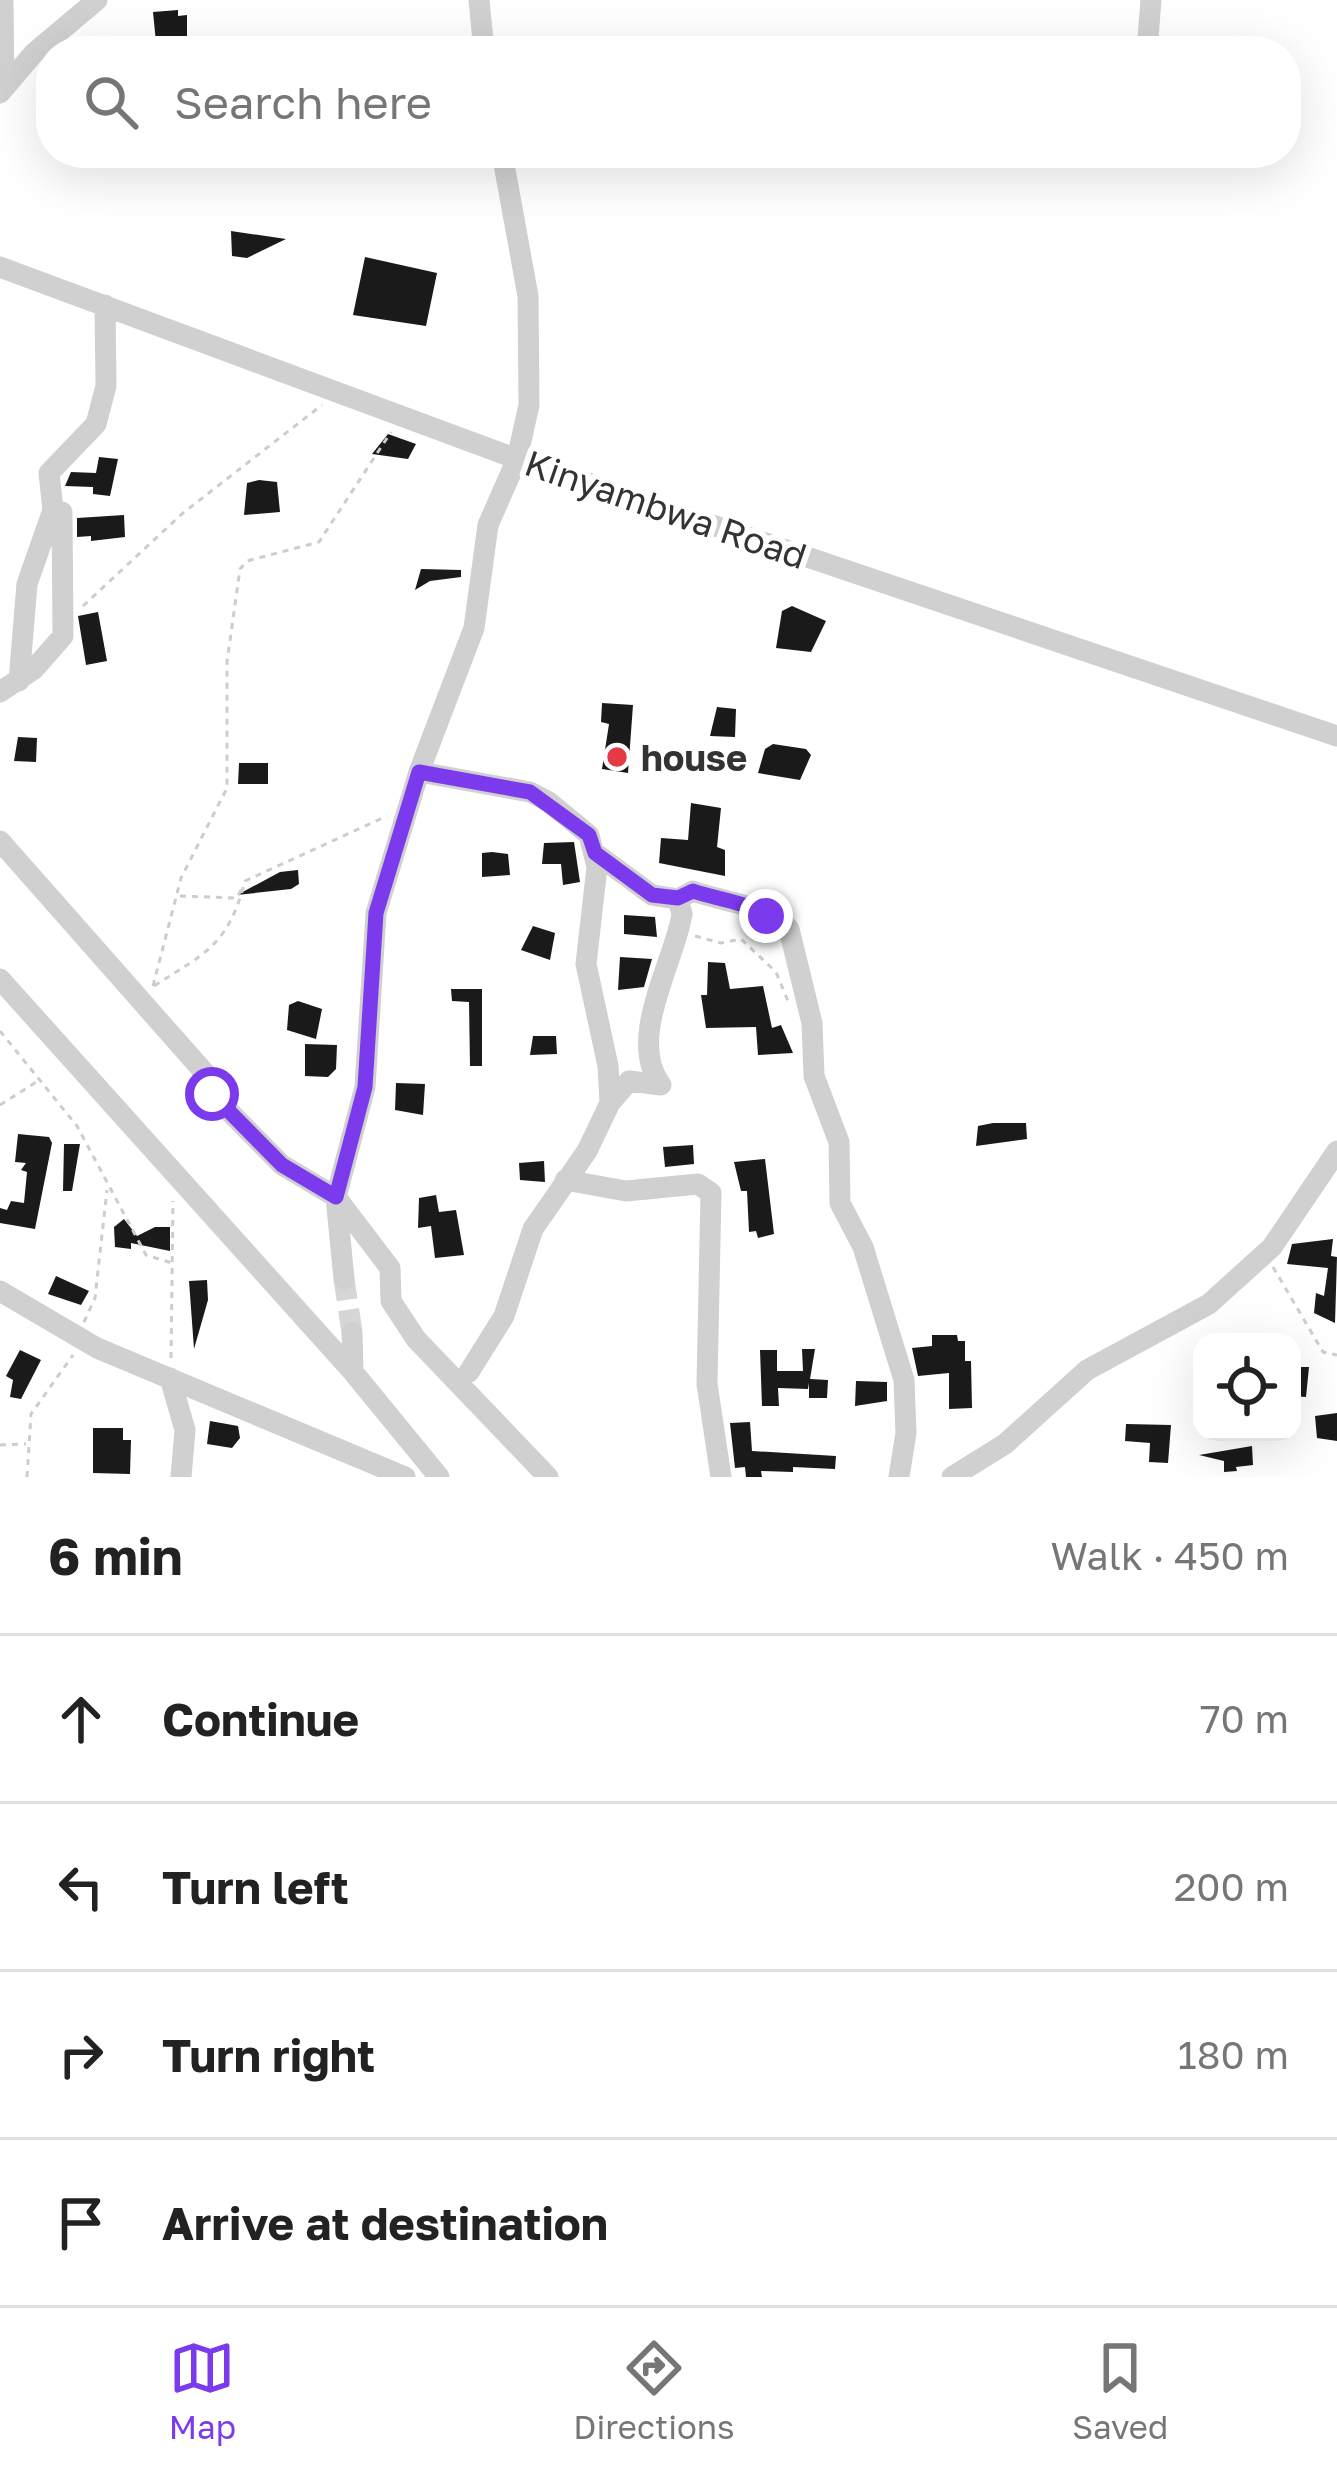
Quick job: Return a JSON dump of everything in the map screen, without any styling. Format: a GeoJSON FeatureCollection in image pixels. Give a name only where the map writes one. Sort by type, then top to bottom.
{"type":"FeatureCollection","features":[{"type":"Feature","properties":{"kind":"street"},"geometry":{"type":"LineString","coordinates":[[2,0],[2,90]]}},
{"type":"Feature","properties":{"kind":"street"},"geometry":{"type":"LineString","coordinates":[[54,36],[97,0]]}},
{"type":"Feature","properties":{"kind":"street"},"geometry":{"type":"LineString","coordinates":[[479,0],[483,36]]}},
{"type":"Feature","properties":{"kind":"street"},"geometry":{"type":"LineString","coordinates":[[1148,36],[1151,0]]}},
{"type":"Feature","properties":{"kind":"street"},"geometry":{"type":"LineString","coordinates":[[2,90],[36,51]]}},
{"type":"Feature","properties":{"kind":"street"},"geometry":{"type":"LineString","coordinates":[[344,1279],[336,1197],[365,1087],[376,913],[419,772],[474,628],[488,525],[517,459],[532,381],[522,249],[505,168]]}},
{"type":"Feature","properties":{"kind":"street","name":"Kinyambwa Road"},"geometry":{"type":"LineString","coordinates":[[0,267],[517,459],[1337,736]]}},
{"type":"Feature","properties":{"kind":"street"},"geometry":{"type":"LineString","coordinates":[[9,686],[27,584],[53,510],[49,473],[80,446],[103,403],[105,305]]}},
{"type":"Feature","properties":{"kind":"street"},"geometry":{"type":"LineString","coordinates":[[9,686],[63,636],[62,512]]}},
{"type":"Feature","properties":{"kind":"street"},"geometry":{"type":"LineString","coordinates":[[419,772],[530,792],[589,835],[595,853],[586,964],[608,1066],[610,1103]]}},
{"type":"Feature","properties":{"kind":"street"},"geometry":{"type":"LineString","coordinates":[[0,841],[204,1072],[212,1094],[282,1165],[336,1197],[391,1268],[391,1301],[416,1339],[548,1477]]}},
{"type":"Feature","properties":{"kind":"street"},"geometry":{"type":"LineString","coordinates":[[595,853],[652,895],[680,906]]}},
{"type":"Feature","properties":{"kind":"street"},"geometry":{"type":"LineString","coordinates":[[469,1372],[504,1316],[533,1229],[587,1151],[610,1103],[628,1081],[661,1084],[652,1072],[653,1008],[680,906],[693,891],[728,905],[755,908],[789,929],[812,1023],[814,1076],[839,1142],[840,1203],[863,1247],[904,1380],[906,1433],[899,1477]]}},
{"type":"Feature","properties":{"kind":"street"},"geometry":{"type":"LineString","coordinates":[[0,979],[353,1372],[439,1477]]}},
{"type":"Feature","properties":{"kind":"street"},"geometry":{"type":"LineString","coordinates":[[952,1477],[1005,1444],[1087,1370],[1209,1304],[1266,1252],[1337,1151]]}},
{"type":"Feature","properties":{"kind":"street"},"geometry":{"type":"LineString","coordinates":[[566,1180],[626,1192],[698,1184],[711,1193],[706,1384],[721,1477]]}},
{"type":"Feature","properties":{"kind":"street"},"geometry":{"type":"LineString","coordinates":[[0,1291],[80,1337],[405,1477]]}},
{"type":"Feature","properties":{"kind":"street"},"geometry":{"type":"LineString","coordinates":[[352,1332],[353,1372]]}},
{"type":"Feature","properties":{"kind":"street"},"geometry":{"type":"LineString","coordinates":[[170,1378],[185,1430],[181,1477]]}},
{"type":"Feature","properties":{"kind":"path"},"geometry":{"type":"LineString","coordinates":[[63,636],[71,614],[93,602],[146,544],[267,444],[341,391]]}},
{"type":"Feature","properties":{"kind":"path"},"geometry":{"type":"LineString","coordinates":[[245,881],[235,918],[220,942],[153,987],[181,878],[227,788],[226,662],[240,569],[247,561],[319,542],[381,442],[412,417]]}},
{"type":"Feature","properties":{"kind":"path"},"geometry":{"type":"LineString","coordinates":[[178,895],[237,898],[245,881],[409,805]]}},
{"type":"Feature","properties":{"kind":"path"},"geometry":{"type":"LineString","coordinates":[[680,906],[696,938],[721,944],[742,939],[764,957],[793,1011]]}},
{"type":"Feature","properties":{"kind":"path"},"geometry":{"type":"LineString","coordinates":[[0,1031],[76,1126],[150,1259],[172,1263]]}},
{"type":"Feature","properties":{"kind":"path"},"geometry":{"type":"LineString","coordinates":[[0,1105],[38,1081]]}},
{"type":"Feature","properties":{"kind":"path"},"geometry":{"type":"LineString","coordinates":[[170,1378],[176,1176]]}},
{"type":"Feature","properties":{"kind":"path"},"geometry":{"type":"LineString","coordinates":[[27,1477],[31,1414],[80,1337],[95,1298],[107,1189]]}},
{"type":"Feature","properties":{"kind":"path"},"geometry":{"type":"LineString","coordinates":[[1266,1252],[1323,1352],[1337,1355]]}},
{"type":"Feature","properties":{"kind":"path"},"geometry":{"type":"LineString","coordinates":[[0,1445],[28,1444]]}},
{"type":"Feature","properties":{"kind":"building"},"geometry":{"type":"Polygon","coordinates":[[[178,10],[178,16],[187,15],[187,36],[155,36],[153,12],[178,10]]]}},
{"type":"Feature","properties":{"kind":"building"},"geometry":{"type":"Polygon","coordinates":[[[231,231],[286,239],[247,258],[232,256],[231,231]]]}},
{"type":"Feature","properties":{"kind":"building"},"geometry":{"type":"Polygon","coordinates":[[[365,257],[437,273],[426,326],[353,315],[365,257]]]}},
{"type":"Feature","properties":{"kind":"building"},"geometry":{"type":"Polygon","coordinates":[[[388,434],[416,444],[408,459],[372,454],[388,434]]]}},
{"type":"Feature","properties":{"kind":"building"},"geometry":{"type":"Polygon","coordinates":[[[99,457],[118,459],[110,496],[93,494],[93,487],[65,486],[71,472],[96,473],[99,457]]]}},
{"type":"Feature","properties":{"kind":"building"},"geometry":{"type":"Polygon","coordinates":[[[277,482],[280,512],[244,515],[247,483],[277,482]]]}},
{"type":"Feature","properties":{"kind":"building"},"geometry":{"type":"Polygon","coordinates":[[[124,515],[125,537],[91,541],[91,536],[77,537],[77,518],[124,515]]]}},
{"type":"Feature","properties":{"kind":"building"},"geometry":{"type":"Polygon","coordinates":[[[421,569],[461,570],[461,577],[430,581],[415,590],[421,569]]]}},
{"type":"Feature","properties":{"kind":"building"},"geometry":{"type":"Polygon","coordinates":[[[792,606],[826,621],[811,652],[776,648],[782,611],[792,606]]]}},
{"type":"Feature","properties":{"kind":"building"},"geometry":{"type":"Polygon","coordinates":[[[98,612],[107,661],[86,665],[78,616],[98,612]]]}},
{"type":"Feature","properties":{"kind":"building"},"geometry":{"type":"Polygon","coordinates":[[[602,703],[633,705],[628,773],[602,769],[609,724],[601,722],[602,703]]]}},
{"type":"Feature","properties":{"kind":"building"},"geometry":{"type":"Polygon","coordinates":[[[717,707],[736,709],[735,737],[710,736],[717,707]]]}},
{"type":"Feature","properties":{"kind":"building"},"geometry":{"type":"Polygon","coordinates":[[[18,737],[37,738],[36,762],[14,761],[18,737]]]}},
{"type":"Feature","properties":{"kind":"building"},"geometry":{"type":"Polygon","coordinates":[[[773,744],[806,749],[811,755],[800,780],[758,773],[765,749],[773,744]]]}},
{"type":"Feature","properties":{"kind":"building"},"geometry":{"type":"Polygon","coordinates":[[[239,763],[268,763],[268,784],[238,784],[239,763]]]}},
{"type":"Feature","properties":{"kind":"building"},"geometry":{"type":"Polygon","coordinates":[[[691,803],[721,808],[717,847],[725,850],[725,876],[659,863],[661,838],[688,840],[691,803]]]}},
{"type":"Feature","properties":{"kind":"building"},"geometry":{"type":"Polygon","coordinates":[[[574,842],[580,882],[563,885],[561,864],[542,864],[544,843],[574,842]]]}},
{"type":"Feature","properties":{"kind":"building"},"geometry":{"type":"Polygon","coordinates":[[[482,853],[508,854],[510,875],[482,877],[482,853]]]}},
{"type":"Feature","properties":{"kind":"building"},"geometry":{"type":"Polygon","coordinates":[[[298,870],[299,884],[291,889],[237,895],[280,872],[298,870]]]}},
{"type":"Feature","properties":{"kind":"building"},"geometry":{"type":"Polygon","coordinates":[[[624,915],[655,917],[657,937],[624,934],[624,915]]]}},
{"type":"Feature","properties":{"kind":"building"},"geometry":{"type":"Polygon","coordinates":[[[533,926],[555,933],[550,960],[521,950],[533,926]]]}},
{"type":"Feature","properties":{"kind":"building"},"geometry":{"type":"Polygon","coordinates":[[[620,957],[652,959],[644,987],[618,990],[620,957]]]}},
{"type":"Feature","properties":{"kind":"building"},"geometry":{"type":"Polygon","coordinates":[[[708,962],[725,963],[730,989],[763,986],[772,1028],[781,1025],[793,1053],[758,1055],[756,1027],[706,1028],[701,995],[707,995],[708,962]]]}},
{"type":"Feature","properties":{"kind":"building"},"geometry":{"type":"Polygon","coordinates":[[[451,989],[482,989],[482,1066],[470,1066],[469,1002],[452,1001],[451,989]]]}},
{"type":"Feature","properties":{"kind":"building"},"geometry":{"type":"Polygon","coordinates":[[[298,1001],[322,1009],[316,1039],[287,1030],[289,1005],[298,1001]]]}},
{"type":"Feature","properties":{"kind":"building"},"geometry":{"type":"Polygon","coordinates":[[[533,1036],[556,1036],[557,1054],[530,1055],[533,1036]]]}},
{"type":"Feature","properties":{"kind":"building"},"geometry":{"type":"Polygon","coordinates":[[[305,1044],[337,1045],[336,1069],[328,1077],[305,1076],[305,1044]]]}},
{"type":"Feature","properties":{"kind":"building"},"geometry":{"type":"Polygon","coordinates":[[[396,1083],[425,1084],[423,1115],[395,1110],[396,1083]]]}},
{"type":"Feature","properties":{"kind":"building"},"geometry":{"type":"Polygon","coordinates":[[[1026,1123],[1027,1139],[976,1146],[978,1126],[1026,1123]]]}},
{"type":"Feature","properties":{"kind":"building"},"geometry":{"type":"Polygon","coordinates":[[[18,1134],[49,1137],[52,1143],[35,1229],[0,1223],[0,1208],[7,1210],[11,1201],[24,1203],[27,1172],[21,1170],[26,1163],[15,1162],[18,1134]]]}},
{"type":"Feature","properties":{"kind":"building"},"geometry":{"type":"Polygon","coordinates":[[[64,1144],[80,1144],[72,1191],[63,1191],[64,1144]]]}},
{"type":"Feature","properties":{"kind":"building"},"geometry":{"type":"Polygon","coordinates":[[[693,1145],[694,1164],[665,1167],[663,1147],[693,1145]]]}},
{"type":"Feature","properties":{"kind":"building"},"geometry":{"type":"Polygon","coordinates":[[[765,1159],[774,1234],[758,1238],[756,1231],[749,1232],[747,1191],[741,1191],[734,1162],[765,1159]]]}},
{"type":"Feature","properties":{"kind":"building"},"geometry":{"type":"Polygon","coordinates":[[[544,1161],[545,1182],[520,1180],[519,1163],[544,1161]]]}},
{"type":"Feature","properties":{"kind":"building"},"geometry":{"type":"Polygon","coordinates":[[[436,1195],[439,1212],[456,1210],[464,1255],[435,1258],[431,1226],[418,1228],[419,1198],[436,1195]]]}},
{"type":"Feature","properties":{"kind":"building"},"geometry":{"type":"Polygon","coordinates":[[[124,1219],[137,1236],[155,1227],[170,1227],[170,1251],[131,1243],[131,1249],[115,1247],[114,1227],[124,1219]]]}},
{"type":"Feature","properties":{"kind":"building"},"geometry":{"type":"Polygon","coordinates":[[[1333,1239],[1335,1323],[1314,1313],[1316,1293],[1324,1296],[1328,1268],[1287,1264],[1292,1244],[1333,1239]]]}},
{"type":"Feature","properties":{"kind":"building"},"geometry":{"type":"Polygon","coordinates":[[[56,1276],[89,1291],[81,1305],[48,1294],[56,1276]]]}},
{"type":"Feature","properties":{"kind":"building"},"geometry":{"type":"Polygon","coordinates":[[[207,1280],[208,1300],[194,1349],[189,1281],[207,1280]]]}},
{"type":"Feature","properties":{"kind":"building"},"geometry":{"type":"Polygon","coordinates":[[[932,1335],[957,1335],[958,1341],[965,1341],[965,1361],[971,1361],[972,1408],[949,1409],[949,1373],[918,1376],[912,1348],[932,1346],[932,1335]]]}},
{"type":"Feature","properties":{"kind":"building"},"geometry":{"type":"Polygon","coordinates":[[[802,1349],[815,1349],[810,1379],[828,1380],[827,1398],[809,1398],[809,1383],[808,1389],[778,1388],[779,1406],[762,1406],[760,1350],[777,1350],[777,1371],[803,1371],[802,1349]]]}},
{"type":"Feature","properties":{"kind":"building"},"geometry":{"type":"Polygon","coordinates":[[[20,1350],[41,1360],[21,1399],[10,1397],[13,1380],[6,1376],[20,1350]]]}},
{"type":"Feature","properties":{"kind":"building"},"geometry":{"type":"Polygon","coordinates":[[[1301,1367],[1309,1367],[1306,1397],[1301,1397],[1301,1367]]]}},
{"type":"Feature","properties":{"kind":"building"},"geometry":{"type":"Polygon","coordinates":[[[856,1381],[887,1382],[887,1401],[855,1406],[856,1381]]]}},
{"type":"Feature","properties":{"kind":"building"},"geometry":{"type":"Polygon","coordinates":[[[1337,1413],[1337,1441],[1317,1438],[1315,1416],[1337,1413]]]}},
{"type":"Feature","properties":{"kind":"building"},"geometry":{"type":"Polygon","coordinates":[[[210,1421],[238,1426],[240,1438],[232,1448],[207,1444],[210,1421]]]}},
{"type":"Feature","properties":{"kind":"building"},"geometry":{"type":"Polygon","coordinates":[[[750,1422],[752,1451],[836,1456],[835,1469],[793,1467],[793,1472],[761,1471],[762,1477],[746,1477],[745,1467],[735,1468],[730,1423],[750,1422]]]}},
{"type":"Feature","properties":{"kind":"building"},"geometry":{"type":"Polygon","coordinates":[[[1126,1424],[1171,1425],[1168,1463],[1149,1462],[1150,1443],[1125,1441],[1126,1424]]]}},
{"type":"Feature","properties":{"kind":"building"},"geometry":{"type":"Polygon","coordinates":[[[93,1428],[123,1428],[123,1440],[131,1440],[130,1474],[93,1473],[93,1428]]]}},
{"type":"Feature","properties":{"kind":"building"},"geometry":{"type":"Polygon","coordinates":[[[1252,1446],[1253,1465],[1236,1467],[1237,1471],[1224,1472],[1224,1461],[1199,1455],[1252,1446]]]}},
{"type":"Feature","properties":{"kind":"tunnel"},"geometry":{"type":"LineString","coordinates":[[344,1279],[352,1332]]}},
{"type":"Feature","properties":{"kind":"place","name":"house"},"geometry":{"type":"Point","coordinates":[617,757]}},
{"type":"Feature","properties":{"kind":"route"},"geometry":{"type":"LineString","coordinates":[[212,1094],[282,1165],[336,1197],[365,1087],[376,913],[419,772],[513,788],[549,802],[589,835],[595,853],[615,871],[634,877],[652,895],[678,898],[693,891],[728,905],[755,908],[766,916]]}}]}
